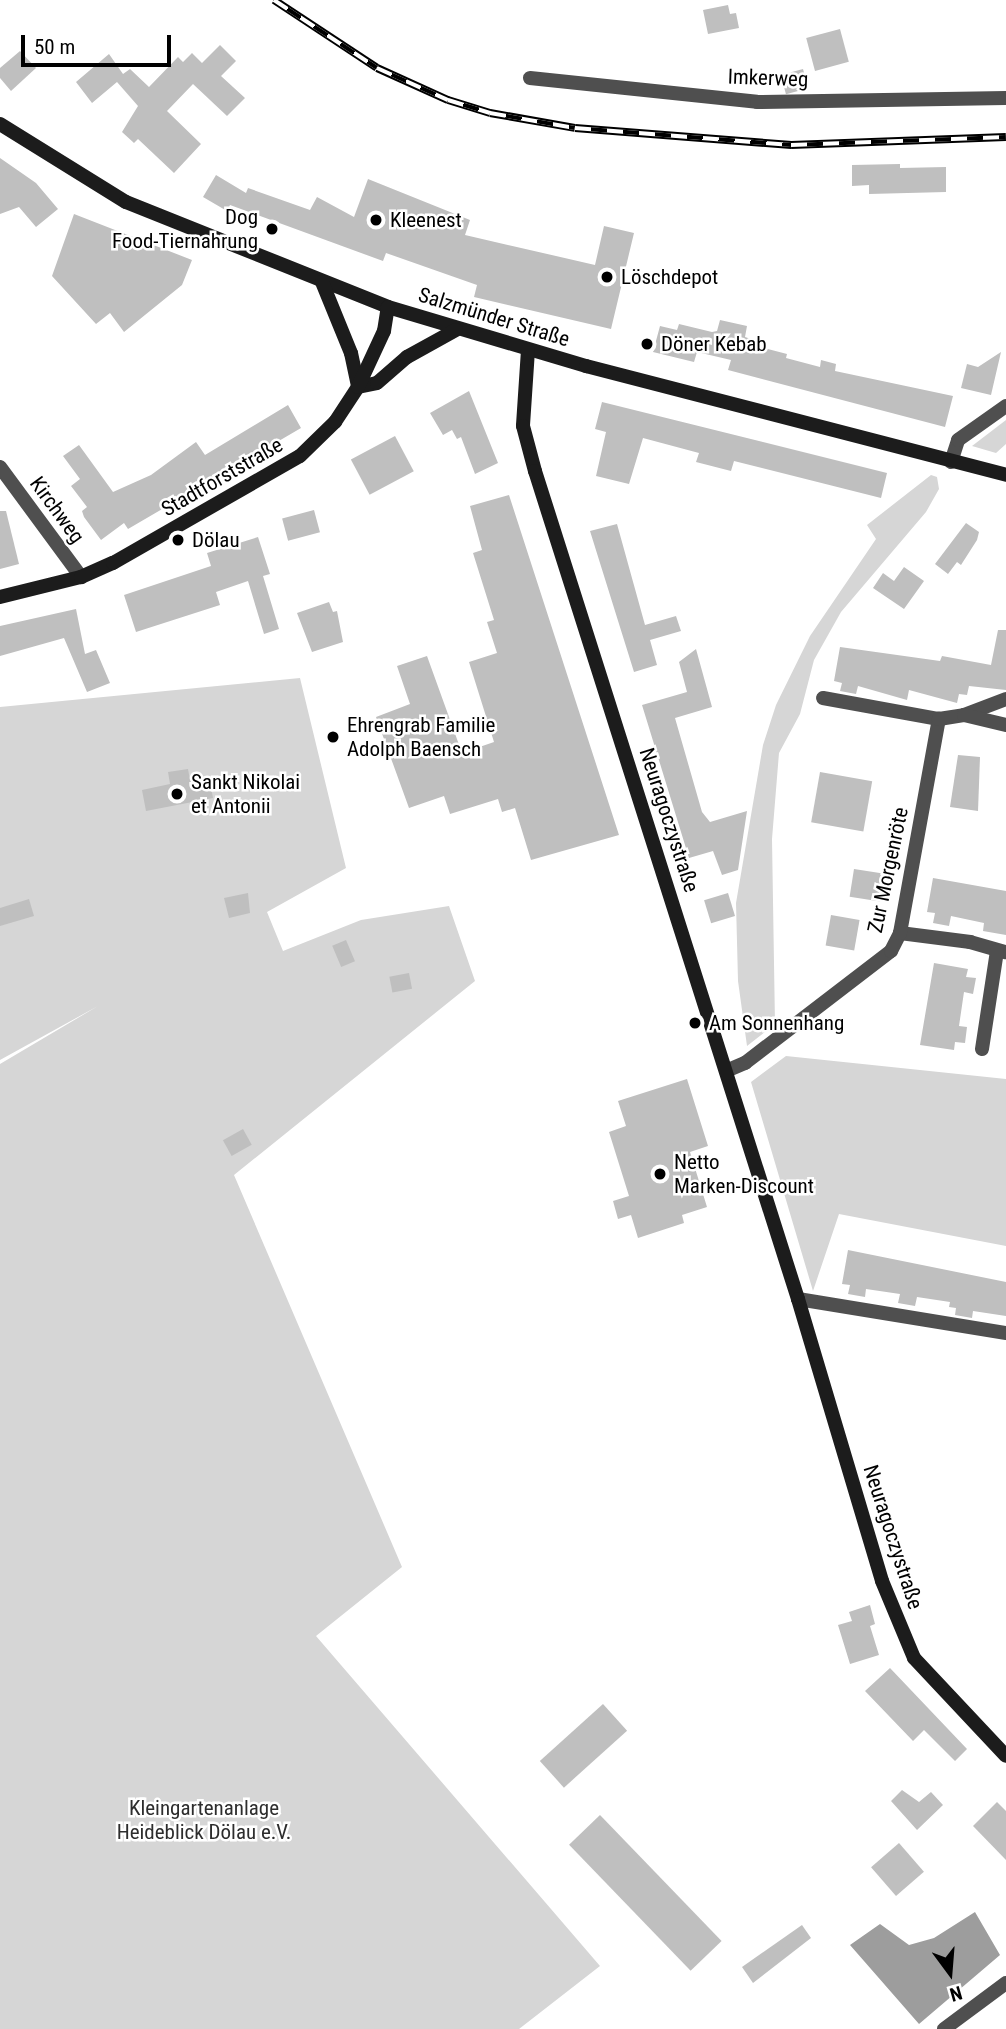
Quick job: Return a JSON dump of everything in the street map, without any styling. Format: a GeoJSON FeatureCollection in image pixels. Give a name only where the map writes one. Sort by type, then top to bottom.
{"type":"FeatureCollection","features":[{"type":"Feature","properties":{"kind":"main road","name":"Salzmünder Straße"},"geometry":{"type":"LineString","coordinates":[[0,124],[58,163],[126,202],[388,307],[528,350],[1006,475]]}},
{"type":"Feature","properties":{"kind":"main road"},"geometry":{"type":"LineString","coordinates":[[321,282],[351,353],[358,387],[377,383],[407,357],[456,330]]}},
{"type":"Feature","properties":{"kind":"main road","name":"Stadtforststraße"},"geometry":{"type":"LineString","coordinates":[[0,597],[81,577],[300,456],[335,422],[358,387],[384,331],[388,307]]}},
{"type":"Feature","properties":{"kind":"main road","name":"Neuragoczystraße"},"geometry":{"type":"LineString","coordinates":[[528,350],[523,426],[535,471],[798,1299],[882,1581],[914,1658],[1006,1756]]}},
{"type":"Feature","properties":{"kind":"street","name":"Imkerweg"},"geometry":{"type":"LineString","coordinates":[[530,78],[757,102],[1006,98]]}},
{"type":"Feature","properties":{"kind":"street"},"geometry":{"type":"LineString","coordinates":[[951,461],[958,440],[1006,406]]}},
{"type":"Feature","properties":{"kind":"street","name":"Kirchweg"},"geometry":{"type":"LineString","coordinates":[[0,467],[81,577]]}},
{"type":"Feature","properties":{"kind":"street"},"geometry":{"type":"LineString","coordinates":[[823,698],[939,719],[964,715],[1006,699]]}},
{"type":"Feature","properties":{"kind":"street"},"geometry":{"type":"LineString","coordinates":[[964,715],[1006,725]]}},
{"type":"Feature","properties":{"kind":"street","name":"Zur Morgenröte"},"geometry":{"type":"LineString","coordinates":[[726,1071],[745,1063],[891,951],[900,933],[939,719]]}},
{"type":"Feature","properties":{"kind":"street"},"geometry":{"type":"LineString","coordinates":[[900,933],[970,942],[1002,952],[982,1049]]}},
{"type":"Feature","properties":{"kind":"street"},"geometry":{"type":"LineString","coordinates":[[798,1299],[1006,1333]]}},
{"type":"Feature","properties":{"kind":"street"},"geometry":{"type":"LineString","coordinates":[[944,2029],[1006,1983]]}},
{"type":"Feature","properties":{"kind":"green space"},"geometry":{"type":"Polygon","coordinates":[[[1006,420],[1006,444],[996,453],[972,446],[1006,420]]]}},
{"type":"Feature","properties":{"kind":"green space"},"geometry":{"type":"Polygon","coordinates":[[[931,475],[937,477],[939,489],[926,512],[841,612],[814,660],[800,714],[779,753],[772,839],[775,1024],[747,1046],[738,981],[736,903],[763,745],[776,705],[810,636],[876,539],[867,525],[931,475]]]}},
{"type":"Feature","properties":{"kind":"green space","name":"Kleingartenanlage Heideblick Dölau e.V."},"geometry":{"type":"Polygon","coordinates":[[[300,678],[346,868],[267,912],[283,951],[361,920],[449,906],[475,981],[234,1175],[402,1567],[316,1636],[600,1966],[519,2029],[0,2029],[0,1064],[98,1006],[0,1060],[0,707],[300,678]]]}},
{"type":"Feature","properties":{"kind":"green space"},"geometry":{"type":"Polygon","coordinates":[[[786,1056],[1006,1079],[1006,1246],[839,1214],[813,1291],[751,1082],[786,1056]]]}},
{"type":"Feature","properties":{"kind":"shaded area"},"geometry":{"type":"Polygon","coordinates":[[[975,1912],[1000,1955],[919,2024],[850,1945],[880,1924],[909,1945],[934,1938],[975,1912]]]}},
{"type":"Feature","properties":{"kind":"building"},"geometry":{"type":"Polygon","coordinates":[[[728,5],[730,14],[736,13],[739,28],[708,34],[703,10],[728,5]]]}},
{"type":"Feature","properties":{"kind":"building"},"geometry":{"type":"Polygon","coordinates":[[[840,29],[849,62],[815,71],[806,38],[840,29]]]}},
{"type":"Feature","properties":{"kind":"building"},"geometry":{"type":"Polygon","coordinates":[[[220,45],[236,61],[221,76],[245,98],[227,116],[193,84],[167,111],[201,144],[174,173],[138,139],[134,143],[122,132],[138,106],[117,82],[92,103],[76,82],[109,54],[123,74],[130,69],[149,87],[178,57],[183,62],[192,53],[202,63],[220,45]]]}},
{"type":"Feature","properties":{"kind":"building"},"geometry":{"type":"Polygon","coordinates":[[[20,51],[36,68],[11,91],[0,78],[0,68],[20,51]]]}},
{"type":"Feature","properties":{"kind":"building"},"geometry":{"type":"Polygon","coordinates":[[[803,69],[808,88],[786,94],[781,75],[803,69]]]}},
{"type":"Feature","properties":{"kind":"building"},"geometry":{"type":"Polygon","coordinates":[[[0,158],[36,183],[58,209],[36,227],[19,207],[0,214],[0,158]]]}},
{"type":"Feature","properties":{"kind":"building"},"geometry":{"type":"Polygon","coordinates":[[[900,164],[900,168],[946,167],[946,192],[869,194],[869,185],[852,186],[852,165],[900,164]]]}},
{"type":"Feature","properties":{"kind":"building"},"geometry":{"type":"Polygon","coordinates":[[[216,175],[246,193],[248,188],[310,210],[317,197],[354,217],[368,179],[470,220],[465,235],[595,265],[604,226],[634,233],[611,329],[474,297],[477,285],[386,253],[383,261],[230,205],[227,211],[203,197],[216,175]]]}},
{"type":"Feature","properties":{"kind":"building"},"geometry":{"type":"Polygon","coordinates":[[[74,214],[192,260],[182,285],[124,332],[110,313],[96,324],[52,276],[74,214]]]}},
{"type":"Feature","properties":{"kind":"building"},"geometry":{"type":"Polygon","coordinates":[[[720,320],[747,326],[745,337],[754,340],[753,345],[787,354],[786,358],[820,367],[821,360],[836,364],[835,371],[953,396],[945,427],[728,370],[731,360],[697,352],[694,362],[653,352],[660,326],[677,330],[679,324],[712,332],[717,331],[720,320]]]}},
{"type":"Feature","properties":{"kind":"building"},"geometry":{"type":"Polygon","coordinates":[[[1001,352],[991,395],[961,388],[967,364],[978,367],[1001,352]]]}},
{"type":"Feature","properties":{"kind":"building"},"geometry":{"type":"Polygon","coordinates":[[[469,391],[498,463],[475,474],[461,437],[457,439],[452,430],[443,435],[430,413],[469,391]]]}},
{"type":"Feature","properties":{"kind":"building"},"geometry":{"type":"Polygon","coordinates":[[[602,402],[887,473],[881,498],[734,461],[731,471],[696,462],[699,453],[643,438],[629,484],[596,476],[606,432],[595,429],[602,402]]]}},
{"type":"Feature","properties":{"kind":"building"},"geometry":{"type":"Polygon","coordinates":[[[288,405],[301,428],[128,529],[124,523],[101,540],[84,517],[82,511],[87,507],[71,486],[80,479],[63,456],[79,445],[113,492],[151,475],[196,442],[205,455],[288,405]]]}},
{"type":"Feature","properties":{"kind":"building"},"geometry":{"type":"Polygon","coordinates":[[[395,436],[414,471],[370,495],[351,459],[395,436]]]}},
{"type":"Feature","properties":{"kind":"building"},"geometry":{"type":"Polygon","coordinates":[[[509,495],[619,835],[531,860],[515,808],[502,812],[498,799],[450,814],[444,796],[409,808],[376,717],[410,704],[397,666],[427,656],[462,753],[494,742],[469,662],[497,653],[487,622],[494,620],[473,553],[482,550],[470,506],[509,495]]]}},
{"type":"Feature","properties":{"kind":"building"},"geometry":{"type":"Polygon","coordinates":[[[314,510],[320,532],[288,541],[282,519],[314,510]]]}},
{"type":"Feature","properties":{"kind":"building"},"geometry":{"type":"Polygon","coordinates":[[[0,511],[6,511],[19,564],[0,569],[0,511]]]}},
{"type":"Feature","properties":{"kind":"building"},"geometry":{"type":"Polygon","coordinates":[[[966,523],[979,532],[977,540],[961,565],[957,562],[948,574],[935,564],[966,523]]]}},
{"type":"Feature","properties":{"kind":"building"},"geometry":{"type":"Polygon","coordinates":[[[617,524],[645,625],[676,616],[681,631],[650,640],[657,665],[634,672],[590,531],[617,524]]]}},
{"type":"Feature","properties":{"kind":"building"},"geometry":{"type":"Polygon","coordinates":[[[258,537],[270,574],[263,576],[279,629],[264,634],[248,581],[216,592],[220,605],[136,632],[124,595],[211,566],[207,553],[258,537]]]}},
{"type":"Feature","properties":{"kind":"building"},"geometry":{"type":"Polygon","coordinates":[[[904,567],[924,581],[904,609],[873,588],[883,573],[894,581],[904,567]]]}},
{"type":"Feature","properties":{"kind":"building"},"geometry":{"type":"Polygon","coordinates":[[[329,602],[333,612],[337,611],[343,642],[312,652],[297,613],[329,602]]]}},
{"type":"Feature","properties":{"kind":"building"},"geometry":{"type":"Polygon","coordinates":[[[76,609],[85,654],[96,650],[110,683],[87,692],[64,638],[0,656],[0,626],[76,609]]]}},
{"type":"Feature","properties":{"kind":"building"},"geometry":{"type":"Polygon","coordinates":[[[998,630],[1006,630],[1006,690],[969,686],[967,695],[959,694],[957,703],[909,690],[907,700],[858,686],[856,694],[840,691],[842,683],[834,681],[840,647],[940,661],[942,656],[991,665],[998,630]]]}},
{"type":"Feature","properties":{"kind":"building"},"geometry":{"type":"Polygon","coordinates":[[[696,649],[712,707],[675,718],[702,812],[710,822],[747,811],[738,870],[722,875],[713,851],[689,858],[642,705],[687,692],[679,662],[696,649]]]}},
{"type":"Feature","properties":{"kind":"building"},"geometry":{"type":"Polygon","coordinates":[[[958,755],[980,757],[978,811],[950,807],[958,755]]]}},
{"type":"Feature","properties":{"kind":"building","name":"Sankt Nikolai et Antonii"},"geometry":{"type":"Polygon","coordinates":[[[188,769],[190,780],[209,777],[213,798],[146,811],[142,790],[170,784],[168,772],[188,769]]]}},
{"type":"Feature","properties":{"kind":"building"},"geometry":{"type":"Polygon","coordinates":[[[820,772],[872,781],[863,831],[811,822],[820,772]]]}},
{"type":"Feature","properties":{"kind":"building"},"geometry":{"type":"Polygon","coordinates":[[[854,869],[885,874],[880,902],[850,897],[854,869]]]}},
{"type":"Feature","properties":{"kind":"building"},"geometry":{"type":"Polygon","coordinates":[[[933,878],[1006,891],[1006,935],[983,931],[984,923],[951,916],[949,926],[933,923],[935,913],[927,912],[933,878]]]}},
{"type":"Feature","properties":{"kind":"building"},"geometry":{"type":"Polygon","coordinates":[[[248,893],[250,913],[229,918],[224,898],[248,893]]]}},
{"type":"Feature","properties":{"kind":"building"},"geometry":{"type":"Polygon","coordinates":[[[728,893],[735,916],[711,923],[704,900],[728,893]]]}},
{"type":"Feature","properties":{"kind":"building"},"geometry":{"type":"Polygon","coordinates":[[[29,899],[34,916],[0,926],[0,908],[29,899]]]}},
{"type":"Feature","properties":{"kind":"building"},"geometry":{"type":"Polygon","coordinates":[[[831,915],[860,920],[854,951],[826,946],[831,915]]]}},
{"type":"Feature","properties":{"kind":"building"},"geometry":{"type":"Polygon","coordinates":[[[346,940],[355,961],[341,967],[332,946],[346,940]]]}},
{"type":"Feature","properties":{"kind":"building"},"geometry":{"type":"Polygon","coordinates":[[[934,963],[968,969],[966,977],[976,978],[973,994],[964,992],[959,1026],[967,1027],[965,1043],[955,1042],[954,1050],[920,1045],[934,963]]]}},
{"type":"Feature","properties":{"kind":"building"},"geometry":{"type":"Polygon","coordinates":[[[409,973],[412,989],[392,993],[389,977],[409,973]]]}},
{"type":"Feature","properties":{"kind":"building","name":"Netto Marken-Discount"},"geometry":{"type":"Polygon","coordinates":[[[687,1079],[708,1146],[690,1152],[707,1207],[682,1215],[684,1223],[638,1238],[631,1215],[618,1219],[613,1201],[629,1196],[609,1132],[626,1126],[618,1101],[687,1079]]]}},
{"type":"Feature","properties":{"kind":"building"},"geometry":{"type":"Polygon","coordinates":[[[243,1129],[252,1145],[232,1156],[223,1140],[243,1129]]]}},
{"type":"Feature","properties":{"kind":"building"},"geometry":{"type":"Polygon","coordinates":[[[848,1250],[1006,1282],[1006,1316],[973,1311],[972,1318],[955,1315],[956,1308],[949,1307],[950,1302],[917,1297],[915,1306],[898,1303],[900,1294],[866,1289],[865,1297],[848,1294],[850,1285],[842,1284],[848,1250]]]}},
{"type":"Feature","properties":{"kind":"building"},"geometry":{"type":"Polygon","coordinates":[[[870,1605],[875,1624],[870,1626],[879,1655],[850,1664],[838,1625],[852,1621],[849,1612],[870,1605]]]}},
{"type":"Feature","properties":{"kind":"building"},"geometry":{"type":"Polygon","coordinates":[[[890,1668],[967,1749],[955,1761],[924,1730],[913,1741],[865,1691],[890,1668]]]}},
{"type":"Feature","properties":{"kind":"building"},"geometry":{"type":"Polygon","coordinates":[[[603,1704],[627,1731],[564,1788],[540,1761],[603,1704]]]}},
{"type":"Feature","properties":{"kind":"building"},"geometry":{"type":"Polygon","coordinates":[[[902,1790],[919,1802],[931,1792],[943,1805],[917,1830],[891,1801],[902,1790]]]}},
{"type":"Feature","properties":{"kind":"building"},"geometry":{"type":"Polygon","coordinates":[[[997,1802],[1006,1811],[1006,1860],[973,1826],[997,1802]]]}},
{"type":"Feature","properties":{"kind":"building"},"geometry":{"type":"Polygon","coordinates":[[[600,1815],[722,1941],[691,1971],[569,1845],[600,1815]]]}},
{"type":"Feature","properties":{"kind":"building"},"geometry":{"type":"Polygon","coordinates":[[[899,1843],[924,1872],[896,1896],[871,1867],[899,1843]]]}},
{"type":"Feature","properties":{"kind":"building"},"geometry":{"type":"Polygon","coordinates":[[[802,1925],[811,1938],[753,1983],[742,1967],[802,1925]]]}},
{"type":"Feature","properties":{"kind":"railway"},"geometry":{"type":"LineString","coordinates":[[274,0],[377,68],[448,100],[490,113],[575,128],[791,145],[1006,137]]}},
{"type":"Feature","properties":{"kind":"place","name":"Kleenest"},"geometry":{"type":"Point","coordinates":[376,220]}},
{"type":"Feature","properties":{"kind":"place","name":"Dog Food-Tiernahrung"},"geometry":{"type":"Point","coordinates":[272,229]}},
{"type":"Feature","properties":{"kind":"place","name":"Löschdepot"},"geometry":{"type":"Point","coordinates":[607,277]}},
{"type":"Feature","properties":{"kind":"place","name":"Döner Kebab"},"geometry":{"type":"Point","coordinates":[647,344]}},
{"type":"Feature","properties":{"kind":"place","name":"Dölau"},"geometry":{"type":"Point","coordinates":[178,540]}},
{"type":"Feature","properties":{"kind":"place","name":"Ehrengrab Familie Adolph Baensch"},"geometry":{"type":"Point","coordinates":[333,737]}},
{"type":"Feature","properties":{"kind":"place","name":"Sankt Nikolai et Antonii"},"geometry":{"type":"Point","coordinates":[177,794]}},
{"type":"Feature","properties":{"kind":"place","name":"Am Sonnenhang"},"geometry":{"type":"Point","coordinates":[695,1023]}},
{"type":"Feature","properties":{"kind":"place","name":"Netto Marken-Discount"},"geometry":{"type":"Point","coordinates":[660,1174]}}]}
